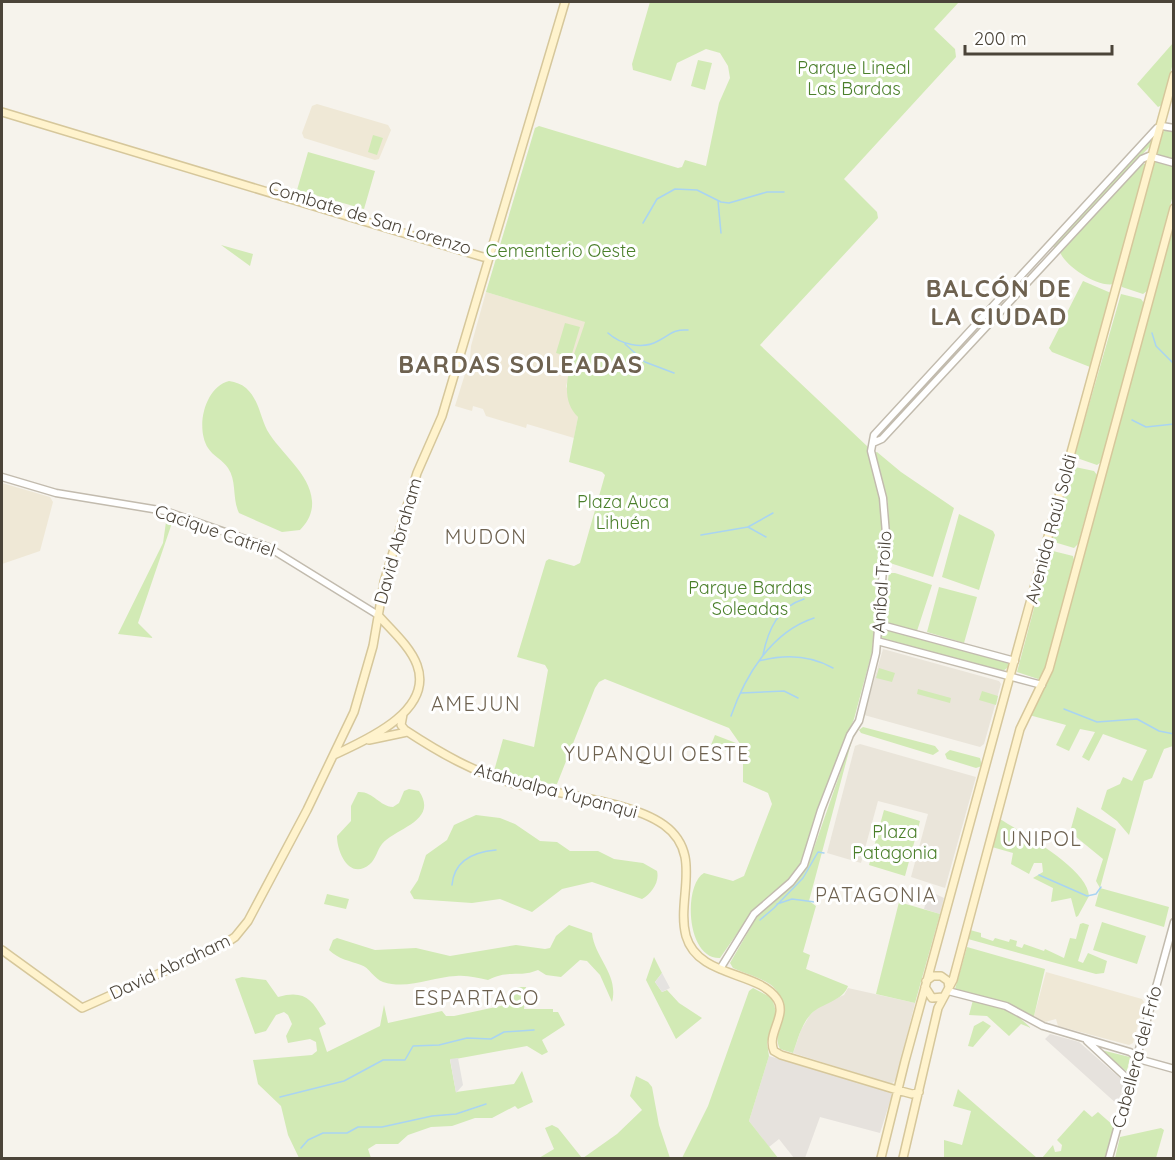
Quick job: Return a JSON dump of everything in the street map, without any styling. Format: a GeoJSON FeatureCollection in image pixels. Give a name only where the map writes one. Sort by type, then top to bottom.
{"type":"FeatureCollection","features":[{"type":"Feature","properties":{"kind":"main road","name":"David Abraham"},"geometry":{"type":"LineString","coordinates":[[2,950],[82,1008],[223,945],[240,932],[304,816],[359,699],[375,635],[384,582],[414,482],[442,416],[566,2]]}},
{"type":"Feature","properties":{"kind":"main road","name":"Avenida Raúl Soldi"},"geometry":{"type":"LineString","coordinates":[[881,1158],[897,1090],[1153,157],[1173,75]]}},
{"type":"Feature","properties":{"kind":"main road","name":"Combate de San Lorenzo"},"geometry":{"type":"LineString","coordinates":[[2,112],[214,174],[483,257],[489,256]]}},
{"type":"Feature","properties":{"kind":"main road","name":"Avenida Raúl Soldi"},"geometry":{"type":"LineString","coordinates":[[903,1158],[938,1008],[947,992],[1020,729],[1049,669],[1173,208]]}},
{"type":"Feature","properties":{"kind":"main road"},"geometry":{"type":"LineString","coordinates":[[364,741],[407,732],[401,724],[403,714],[417,691],[419,674],[412,656],[378,615]]}},
{"type":"Feature","properties":{"kind":"main road"},"geometry":{"type":"LineString","coordinates":[[375,635],[383,632],[396,636]]}},
{"type":"Feature","properties":{"kind":"main road"},"geometry":{"type":"LineString","coordinates":[[334,754],[364,741],[403,714]]}},
{"type":"Feature","properties":{"kind":"main road","name":"Atahualpa Yupanqui"},"geometry":{"type":"LineString","coordinates":[[407,732],[481,774],[588,799],[657,820],[679,841],[686,862],[685,928],[688,941],[701,957],[720,969],[766,989],[778,1000],[780,1011],[772,1044],[776,1053],[897,1090]]}},
{"type":"Feature","properties":{"kind":"main road"},"geometry":{"type":"LineString","coordinates":[[933,976],[941,976],[948,981],[947,992],[930,997],[926,983],[933,976]]}},
{"type":"Feature","properties":{"kind":"main road"},"geometry":{"type":"LineString","coordinates":[[897,1090],[912,1094],[919,1092]]}},
{"type":"Feature","properties":{"kind":"street"},"geometry":{"type":"LineString","coordinates":[[873,443],[875,433],[1160,126],[1173,128]]}},
{"type":"Feature","properties":{"kind":"street"},"geometry":{"type":"LineString","coordinates":[[873,443],[882,439],[1139,161],[1145,157],[1153,157],[1173,163]]}},
{"type":"Feature","properties":{"kind":"street","name":"Aníbal Troilo"},"geometry":{"type":"LineString","coordinates":[[720,969],[754,914],[791,882],[804,865],[821,810],[850,735],[859,721],[877,641],[886,522],[883,498],[871,451],[873,443]]}},
{"type":"Feature","properties":{"kind":"street","name":"Cacique Catriel"},"geometry":{"type":"LineString","coordinates":[[2,477],[56,493],[165,511],[268,547],[292,559],[378,615]]}},
{"type":"Feature","properties":{"kind":"street"},"geometry":{"type":"LineString","coordinates":[[878,624],[1015,661]]}},
{"type":"Feature","properties":{"kind":"street"},"geometry":{"type":"LineString","coordinates":[[877,641],[1042,685]]}},
{"type":"Feature","properties":{"kind":"street","name":"Cabellera del Frío"},"geometry":{"type":"LineString","coordinates":[[1109,1158],[1173,922]]}},
{"type":"Feature","properties":{"kind":"street"},"geometry":{"type":"LineString","coordinates":[[947,992],[1006,1006],[1043,1026],[1173,1069]]}},
{"type":"Feature","properties":{"kind":"street"},"geometry":{"type":"LineString","coordinates":[[1084,1039],[1130,1081]]}},
{"type":"Feature","properties":{"kind":"shaded area"},"geometry":{"type":"Polygon","coordinates":[[[317,104],[388,125],[391,130],[379,159],[375,160],[304,138],[302,133],[312,106],[317,104]]]}},
{"type":"Feature","properties":{"kind":"shaded area"},"geometry":{"type":"Polygon","coordinates":[[[486,292],[586,322],[566,386],[578,417],[574,438],[527,424],[526,428],[486,416],[483,409],[473,406],[472,411],[455,406],[470,358],[471,346],[486,292]]]}},
{"type":"Feature","properties":{"kind":"shaded area"},"geometry":{"type":"Polygon","coordinates":[[[2,483],[50,497],[53,502],[40,551],[2,564],[2,483]]]}},
{"type":"Feature","properties":{"kind":"shaded area"},"geometry":{"type":"Polygon","coordinates":[[[883,649],[999,681],[1001,684],[984,744],[980,747],[864,715],[883,649]]]}},
{"type":"Feature","properties":{"kind":"shaded area"},"geometry":{"type":"Polygon","coordinates":[[[860,744],[976,777],[945,888],[911,877],[928,814],[878,801],[861,863],[827,853],[855,746],[860,744]]]}},
{"type":"Feature","properties":{"kind":"shaded area"},"geometry":{"type":"Polygon","coordinates":[[[929,891],[944,898],[940,914],[924,909],[929,891]]]}},
{"type":"Feature","properties":{"kind":"shaded area"},"geometry":{"type":"Polygon","coordinates":[[[1046,972],[1142,999],[1144,1002],[1133,1043],[1129,1045],[1058,1026],[1056,1019],[1045,1022],[1038,1020],[1034,1016],[1046,972]]]}},
{"type":"Feature","properties":{"kind":"shaded area"},"geometry":{"type":"Polygon","coordinates":[[[662,973],[670,988],[662,992],[655,982],[662,973]]]}},
{"type":"Feature","properties":{"kind":"shaded area"},"geometry":{"type":"Polygon","coordinates":[[[848,988],[915,1003],[896,1080],[891,1084],[793,1053],[801,1030],[810,1015],[821,1005],[844,995],[848,988]]]}},
{"type":"Feature","properties":{"kind":"shaded area"},"geometry":{"type":"Polygon","coordinates":[[[1050,1034],[1079,1042],[1121,1079],[1123,1087],[1118,1105],[1045,1039],[1050,1034]]]}},
{"type":"Feature","properties":{"kind":"shaded area"},"geometry":{"type":"Polygon","coordinates":[[[769,1056],[890,1092],[892,1095],[880,1133],[820,1117],[805,1158],[794,1158],[779,1139],[769,1147],[749,1121],[769,1056]]]}},
{"type":"Feature","properties":{"kind":"shaded area"},"geometry":{"type":"Polygon","coordinates":[[[458,1058],[463,1085],[456,1093],[450,1059],[458,1058]]]}},
{"type":"Feature","properties":{"kind":"green space","name":"Parque Bardas Soleadas"},"geometry":{"type":"Polygon","coordinates":[[[650,2],[959,2],[934,29],[955,49],[956,57],[844,179],[877,212],[878,218],[760,345],[868,447],[881,504],[883,538],[872,652],[854,719],[819,807],[806,852],[795,873],[752,912],[720,958],[709,955],[700,947],[694,935],[691,920],[693,891],[697,880],[704,873],[733,881],[744,876],[772,804],[768,793],[743,782],[743,748],[729,728],[605,679],[595,688],[557,784],[529,783],[494,771],[503,739],[534,747],[548,670],[545,665],[517,657],[546,561],[549,559],[574,566],[580,563],[605,475],[602,472],[569,462],[578,417],[567,396],[567,384],[585,322],[486,292],[535,128],[539,126],[678,168],[682,167],[685,160],[706,166],[719,103],[730,78],[728,66],[720,53],[706,49],[677,63],[671,81],[633,70],[632,64],[650,2]]]}},
{"type":"Feature","properties":{"kind":"green space"},"geometry":{"type":"Polygon","coordinates":[[[1173,43],[1173,63],[1162,105],[1158,107],[1137,84],[1173,43]]]}},
{"type":"Feature","properties":{"kind":"green space"},"geometry":{"type":"Polygon","coordinates":[[[698,60],[712,63],[705,90],[691,86],[698,60]]]}},
{"type":"Feature","properties":{"kind":"green space"},"geometry":{"type":"Polygon","coordinates":[[[1173,131],[1173,160],[1157,154],[1163,132],[1173,131]]]}},
{"type":"Feature","properties":{"kind":"green space"},"geometry":{"type":"Polygon","coordinates":[[[373,135],[383,138],[377,155],[368,152],[373,135]]]}},
{"type":"Feature","properties":{"kind":"green space"},"geometry":{"type":"Polygon","coordinates":[[[1150,139],[1152,144],[1056,247],[1053,247],[1150,139]]]}},
{"type":"Feature","properties":{"kind":"green space"},"geometry":{"type":"Polygon","coordinates":[[[308,152],[375,171],[364,209],[297,190],[308,152]]]}},
{"type":"Feature","properties":{"kind":"green space"},"geometry":{"type":"Polygon","coordinates":[[[1157,161],[1173,166],[1173,195],[1147,291],[1143,294],[1122,287],[1121,283],[1154,163],[1157,161]]]}},
{"type":"Feature","properties":{"kind":"green space"},"geometry":{"type":"Polygon","coordinates":[[[1140,164],[1145,164],[1146,167],[1114,284],[1100,283],[1075,269],[1060,252],[1140,164]]]}},
{"type":"Feature","properties":{"kind":"green space"},"geometry":{"type":"Polygon","coordinates":[[[1173,222],[1173,746],[1164,749],[1152,778],[1144,781],[1129,835],[1117,821],[1101,809],[1107,790],[1120,784],[1123,777],[1132,781],[1147,750],[1103,734],[1089,761],[1082,757],[1095,732],[1080,729],[1069,751],[1056,745],[1066,725],[1029,715],[1051,672],[1173,222]]]}},
{"type":"Feature","properties":{"kind":"green space"},"geometry":{"type":"Polygon","coordinates":[[[221,245],[253,254],[250,266],[221,245]]]}},
{"type":"Feature","properties":{"kind":"green space"},"geometry":{"type":"Polygon","coordinates":[[[1083,281],[1111,293],[1090,367],[1052,352],[1049,348],[1083,281]]]}},
{"type":"Feature","properties":{"kind":"green space"},"geometry":{"type":"Polygon","coordinates":[[[1121,294],[1141,299],[1144,303],[1101,462],[1097,465],[1074,457],[1121,294]]]}},
{"type":"Feature","properties":{"kind":"green space"},"geometry":{"type":"Polygon","coordinates":[[[565,323],[580,327],[571,357],[556,353],[565,323]]]}},
{"type":"Feature","properties":{"kind":"green space"},"geometry":{"type":"Polygon","coordinates":[[[229,381],[240,384],[250,393],[257,403],[267,430],[306,481],[310,491],[312,509],[308,520],[300,530],[282,532],[239,513],[231,473],[208,448],[202,430],[208,399],[221,385],[229,381]]]}},
{"type":"Feature","properties":{"kind":"green space"},"geometry":{"type":"Polygon","coordinates":[[[877,452],[901,472],[954,508],[933,577],[890,563],[888,503],[873,453],[877,452]]]}},
{"type":"Feature","properties":{"kind":"green space"},"geometry":{"type":"Polygon","coordinates":[[[1075,467],[1094,471],[1097,475],[1078,544],[1074,548],[1054,542],[1052,539],[1071,471],[1075,467]]]}},
{"type":"Feature","properties":{"kind":"green space"},"geometry":{"type":"Polygon","coordinates":[[[959,514],[993,531],[995,535],[979,590],[942,577],[959,514]]]}},
{"type":"Feature","properties":{"kind":"green space"},"geometry":{"type":"Polygon","coordinates":[[[167,515],[174,517],[138,623],[153,638],[118,634],[163,543],[167,515]]]}},
{"type":"Feature","properties":{"kind":"green space"},"geometry":{"type":"Polygon","coordinates":[[[1049,552],[1073,556],[1074,560],[1043,677],[1038,679],[1017,672],[1049,552]]]}},
{"type":"Feature","properties":{"kind":"green space"},"geometry":{"type":"Polygon","coordinates":[[[889,573],[932,585],[917,631],[882,622],[889,573]]]}},
{"type":"Feature","properties":{"kind":"green space"},"geometry":{"type":"Polygon","coordinates":[[[939,587],[977,597],[964,643],[927,632],[939,587]]]}},
{"type":"Feature","properties":{"kind":"green space"},"geometry":{"type":"Polygon","coordinates":[[[886,629],[1007,662],[1010,666],[1003,671],[884,639],[880,636],[881,631],[886,629]]]}},
{"type":"Feature","properties":{"kind":"green space"},"geometry":{"type":"Polygon","coordinates":[[[879,668],[895,673],[892,682],[876,678],[879,668]]]}},
{"type":"Feature","properties":{"kind":"green space"},"geometry":{"type":"Polygon","coordinates":[[[918,689],[951,698],[950,703],[917,694],[918,689]]]}},
{"type":"Feature","properties":{"kind":"green space"},"geometry":{"type":"Polygon","coordinates":[[[982,691],[998,696],[996,705],[979,700],[982,691]]]}},
{"type":"Feature","properties":{"kind":"green space"},"geometry":{"type":"Polygon","coordinates":[[[863,727],[935,746],[939,751],[933,755],[861,733],[859,730],[863,727]]]}},
{"type":"Feature","properties":{"kind":"green space"},"geometry":{"type":"Polygon","coordinates":[[[715,735],[736,743],[732,753],[711,745],[715,735]]]}},
{"type":"Feature","properties":{"kind":"green space"},"geometry":{"type":"Polygon","coordinates":[[[853,736],[809,901],[816,906],[803,952],[810,955],[806,969],[848,986],[837,999],[811,1014],[802,1027],[793,1053],[780,1049],[778,1043],[781,1000],[778,992],[765,981],[733,968],[730,963],[759,913],[794,884],[807,868],[853,736]]]}},
{"type":"Feature","properties":{"kind":"green space"},"geometry":{"type":"Polygon","coordinates":[[[950,750],[980,758],[982,766],[976,768],[947,759],[945,754],[950,750]]]}},
{"type":"Feature","properties":{"kind":"green space"},"geometry":{"type":"Polygon","coordinates":[[[409,789],[419,791],[424,801],[424,810],[420,817],[388,838],[370,864],[363,868],[351,867],[342,857],[337,836],[351,821],[351,806],[358,792],[368,794],[393,807],[399,803],[404,791],[409,789]]]}},
{"type":"Feature","properties":{"kind":"green space"},"geometry":{"type":"Polygon","coordinates":[[[1077,807],[1116,829],[1100,888],[1096,881],[1103,859],[1070,832],[1077,807]]]}},
{"type":"Feature","properties":{"kind":"green space","name":"Plaza Patagonia"},"geometry":{"type":"Polygon","coordinates":[[[884,810],[920,821],[905,876],[869,865],[884,810]]]}},
{"type":"Feature","properties":{"kind":"green space"},"geometry":{"type":"Polygon","coordinates":[[[476,815],[500,818],[515,824],[540,841],[557,842],[570,851],[598,851],[614,859],[643,863],[657,871],[656,883],[649,894],[642,899],[592,882],[562,889],[532,912],[500,899],[472,903],[414,899],[410,892],[418,880],[426,855],[447,840],[454,825],[476,815]]]}},
{"type":"Feature","properties":{"kind":"green space"},"geometry":{"type":"Polygon","coordinates":[[[1000,819],[1038,842],[1078,875],[1086,886],[1089,896],[1078,916],[1076,917],[1071,898],[1051,902],[1053,888],[1033,878],[1043,872],[1042,863],[1034,863],[1029,874],[1011,864],[1013,853],[992,847],[1000,819]]]}},
{"type":"Feature","properties":{"kind":"green space"},"geometry":{"type":"Polygon","coordinates":[[[1100,888],[1169,907],[1164,927],[1095,906],[1100,888]]]}},
{"type":"Feature","properties":{"kind":"green space"},"geometry":{"type":"Polygon","coordinates":[[[327,894],[349,899],[346,909],[324,904],[327,894]]]}},
{"type":"Feature","properties":{"kind":"green space"},"geometry":{"type":"Polygon","coordinates":[[[899,902],[940,914],[915,1003],[876,994],[899,902]]]}},
{"type":"Feature","properties":{"kind":"green space"},"geometry":{"type":"Polygon","coordinates":[[[1102,922],[1146,936],[1137,964],[1093,950],[1102,922]]]}},
{"type":"Feature","properties":{"kind":"green space"},"geometry":{"type":"Polygon","coordinates":[[[1080,924],[1089,925],[1078,961],[1083,963],[1088,953],[1107,961],[1104,973],[1096,974],[968,939],[970,930],[981,933],[981,937],[993,941],[995,938],[1009,942],[1010,939],[1017,941],[1016,946],[1022,948],[1024,944],[1044,951],[1045,949],[1064,958],[1070,938],[1076,939],[1080,924]]]}},
{"type":"Feature","properties":{"kind":"green space"},"geometry":{"type":"Polygon","coordinates":[[[569,925],[592,933],[597,951],[610,975],[612,1002],[600,975],[587,961],[580,960],[561,977],[546,975],[538,970],[502,975],[488,980],[456,976],[402,985],[383,982],[364,966],[340,958],[329,950],[333,940],[337,938],[375,950],[416,948],[450,956],[516,945],[545,949],[550,948],[556,936],[569,925]]]}},
{"type":"Feature","properties":{"kind":"green space"},"geometry":{"type":"Polygon","coordinates":[[[967,947],[1045,969],[1034,1016],[1031,1017],[1011,1005],[955,989],[967,947]]]}},
{"type":"Feature","properties":{"kind":"green space"},"geometry":{"type":"Polygon","coordinates":[[[654,957],[662,973],[655,982],[662,992],[667,990],[679,1003],[702,1018],[676,1039],[646,980],[654,957]]]}},
{"type":"Feature","properties":{"kind":"green space"},"geometry":{"type":"Polygon","coordinates":[[[242,977],[266,980],[278,997],[295,995],[308,999],[326,1024],[319,1028],[327,1052],[380,1026],[384,1005],[388,1023],[442,1011],[446,1016],[454,1016],[505,1005],[517,987],[526,987],[524,1009],[553,1009],[553,1012],[558,1012],[565,1025],[542,1040],[548,1052],[542,1055],[527,1046],[450,1060],[456,1092],[514,1084],[522,1071],[533,1102],[518,1109],[515,1106],[492,1118],[475,1118],[452,1126],[431,1127],[408,1135],[398,1144],[376,1144],[368,1149],[371,1158],[299,1158],[288,1135],[281,1106],[258,1084],[253,1060],[312,1055],[317,1051],[316,1042],[310,1039],[288,1043],[286,1036],[292,1024],[284,1012],[276,1015],[266,1031],[255,1034],[235,979],[242,977]]]}},
{"type":"Feature","properties":{"kind":"green space"},"geometry":{"type":"Polygon","coordinates":[[[753,988],[772,998],[776,1012],[767,1043],[769,1056],[749,1121],[778,1158],[682,1158],[708,1106],[749,991],[753,988]]]}},
{"type":"Feature","properties":{"kind":"green space"},"geometry":{"type":"Polygon","coordinates":[[[973,1000],[1013,1012],[1031,1028],[1021,1024],[1009,1036],[987,1016],[969,1015],[973,1000]]]}},
{"type":"Feature","properties":{"kind":"green space"},"geometry":{"type":"Polygon","coordinates":[[[983,1021],[991,1026],[973,1047],[968,1046],[974,1026],[983,1021]]]}},
{"type":"Feature","properties":{"kind":"green space"},"geometry":{"type":"Polygon","coordinates":[[[1101,1050],[1130,1057],[1127,1071],[1126,1071],[1101,1050]]]}},
{"type":"Feature","properties":{"kind":"green space"},"geometry":{"type":"Polygon","coordinates":[[[636,1076],[648,1082],[652,1087],[659,1125],[670,1158],[583,1158],[617,1134],[642,1110],[630,1096],[636,1076]]]}},
{"type":"Feature","properties":{"kind":"green space"},"geometry":{"type":"Polygon","coordinates":[[[958,1089],[1037,1158],[944,1158],[944,1140],[962,1145],[971,1111],[953,1106],[958,1089]]]}},
{"type":"Feature","properties":{"kind":"green space"},"geometry":{"type":"Polygon","coordinates":[[[1084,1110],[1092,1117],[1098,1112],[1114,1126],[1105,1158],[1042,1158],[1053,1145],[1055,1152],[1061,1151],[1062,1145],[1057,1140],[1084,1110]]]}},
{"type":"Feature","properties":{"kind":"green space"},"geometry":{"type":"Polygon","coordinates":[[[552,1125],[558,1128],[582,1158],[539,1158],[554,1149],[545,1128],[552,1125]]]}},
{"type":"Feature","properties":{"kind":"green space"},"geometry":{"type":"Polygon","coordinates":[[[1161,1128],[1164,1130],[1156,1158],[1115,1158],[1120,1137],[1161,1128]]]}},
{"type":"Feature","properties":{"kind":"waterway"},"geometry":{"type":"LineString","coordinates":[[643,223],[657,199],[675,189],[697,190],[721,202],[729,203],[767,192],[784,192]]}},
{"type":"Feature","properties":{"kind":"waterway"},"geometry":{"type":"LineString","coordinates":[[718,201],[721,233]]}},
{"type":"Feature","properties":{"kind":"waterway"},"geometry":{"type":"LineString","coordinates":[[608,333],[625,343],[645,345],[652,344],[675,331],[688,330]]}},
{"type":"Feature","properties":{"kind":"waterway"},"geometry":{"type":"LineString","coordinates":[[1152,333],[1156,346],[1174,364]]}},
{"type":"Feature","properties":{"kind":"waterway"},"geometry":{"type":"LineString","coordinates":[[625,344],[645,362],[674,373]]}},
{"type":"Feature","properties":{"kind":"waterway"},"geometry":{"type":"LineString","coordinates":[[1132,420],[1146,427],[1174,424]]}},
{"type":"Feature","properties":{"kind":"waterway"},"geometry":{"type":"LineString","coordinates":[[748,527],[773,513]]}},
{"type":"Feature","properties":{"kind":"waterway"},"geometry":{"type":"LineString","coordinates":[[701,535],[748,527],[766,537]]}},
{"type":"Feature","properties":{"kind":"waterway"},"geometry":{"type":"LineString","coordinates":[[763,655],[771,628],[781,614],[804,599]]}},
{"type":"Feature","properties":{"kind":"waterway"},"geometry":{"type":"LineString","coordinates":[[731,716],[744,686],[762,657],[785,634],[814,618]]}},
{"type":"Feature","properties":{"kind":"waterway"},"geometry":{"type":"LineString","coordinates":[[759,661],[778,657],[797,657],[815,660],[833,668]]}},
{"type":"Feature","properties":{"kind":"waterway"},"geometry":{"type":"LineString","coordinates":[[741,693],[784,691],[798,698]]}},
{"type":"Feature","properties":{"kind":"waterway"},"geometry":{"type":"LineString","coordinates":[[1064,709],[1097,722],[1137,719],[1159,731],[1174,734]]}},
{"type":"Feature","properties":{"kind":"waterway"},"geometry":{"type":"LineString","coordinates":[[452,885],[456,870],[466,859],[496,850]]}},
{"type":"Feature","properties":{"kind":"waterway"},"geometry":{"type":"LineString","coordinates":[[774,908],[803,878],[818,852],[824,853]]}},
{"type":"Feature","properties":{"kind":"waterway"},"geometry":{"type":"LineString","coordinates":[[1039,875],[1087,896],[1096,894],[1101,887]]}},
{"type":"Feature","properties":{"kind":"waterway"},"geometry":{"type":"LineString","coordinates":[[777,904],[792,899],[815,902]]}},
{"type":"Feature","properties":{"kind":"waterway"},"geometry":{"type":"LineString","coordinates":[[760,920],[774,908]]}},
{"type":"Feature","properties":{"kind":"waterway"},"geometry":{"type":"LineString","coordinates":[[280,1097],[344,1081],[383,1060],[405,1060],[413,1046],[439,1045],[467,1038],[491,1039],[504,1032],[534,1030]]}},
{"type":"Feature","properties":{"kind":"waterway"},"geometry":{"type":"LineString","coordinates":[[301,1148],[308,1140],[323,1133],[347,1133],[358,1127],[382,1127],[432,1116],[456,1114],[486,1104]]}},
{"type":"Feature","properties":{"kind":"district","name":"BALCÓN DE LA CIUDAD"},"geometry":{"type":"Point","coordinates":[999,303]}},
{"type":"Feature","properties":{"kind":"district","name":"BARDAS SOLEADAS"},"geometry":{"type":"Point","coordinates":[521,365]}},
{"type":"Feature","properties":{"kind":"district","name":"MUDON"},"geometry":{"type":"Point","coordinates":[486,537]}},
{"type":"Feature","properties":{"kind":"district","name":"AMEJUN"},"geometry":{"type":"Point","coordinates":[476,704]}},
{"type":"Feature","properties":{"kind":"district","name":"YUPANQUI OESTE"},"geometry":{"type":"Point","coordinates":[657,754]}},
{"type":"Feature","properties":{"kind":"district","name":"UNIPOL"},"geometry":{"type":"Point","coordinates":[1042,839]}},
{"type":"Feature","properties":{"kind":"district","name":"PATAGONIA"},"geometry":{"type":"Point","coordinates":[876,895]}},
{"type":"Feature","properties":{"kind":"district","name":"ESPARTACO"},"geometry":{"type":"Point","coordinates":[477,998]}},
{"type":"Feature","properties":{"kind":"park label","name":"Parque Lineal Las Bardas"},"geometry":{"type":"Point","coordinates":[854,78]}},
{"type":"Feature","properties":{"kind":"park label","name":"Cementerio Oeste"},"geometry":{"type":"Point","coordinates":[561,251]}},
{"type":"Feature","properties":{"kind":"park label","name":"Plaza Auca Lihuén"},"geometry":{"type":"Point","coordinates":[623,512]}}]}
